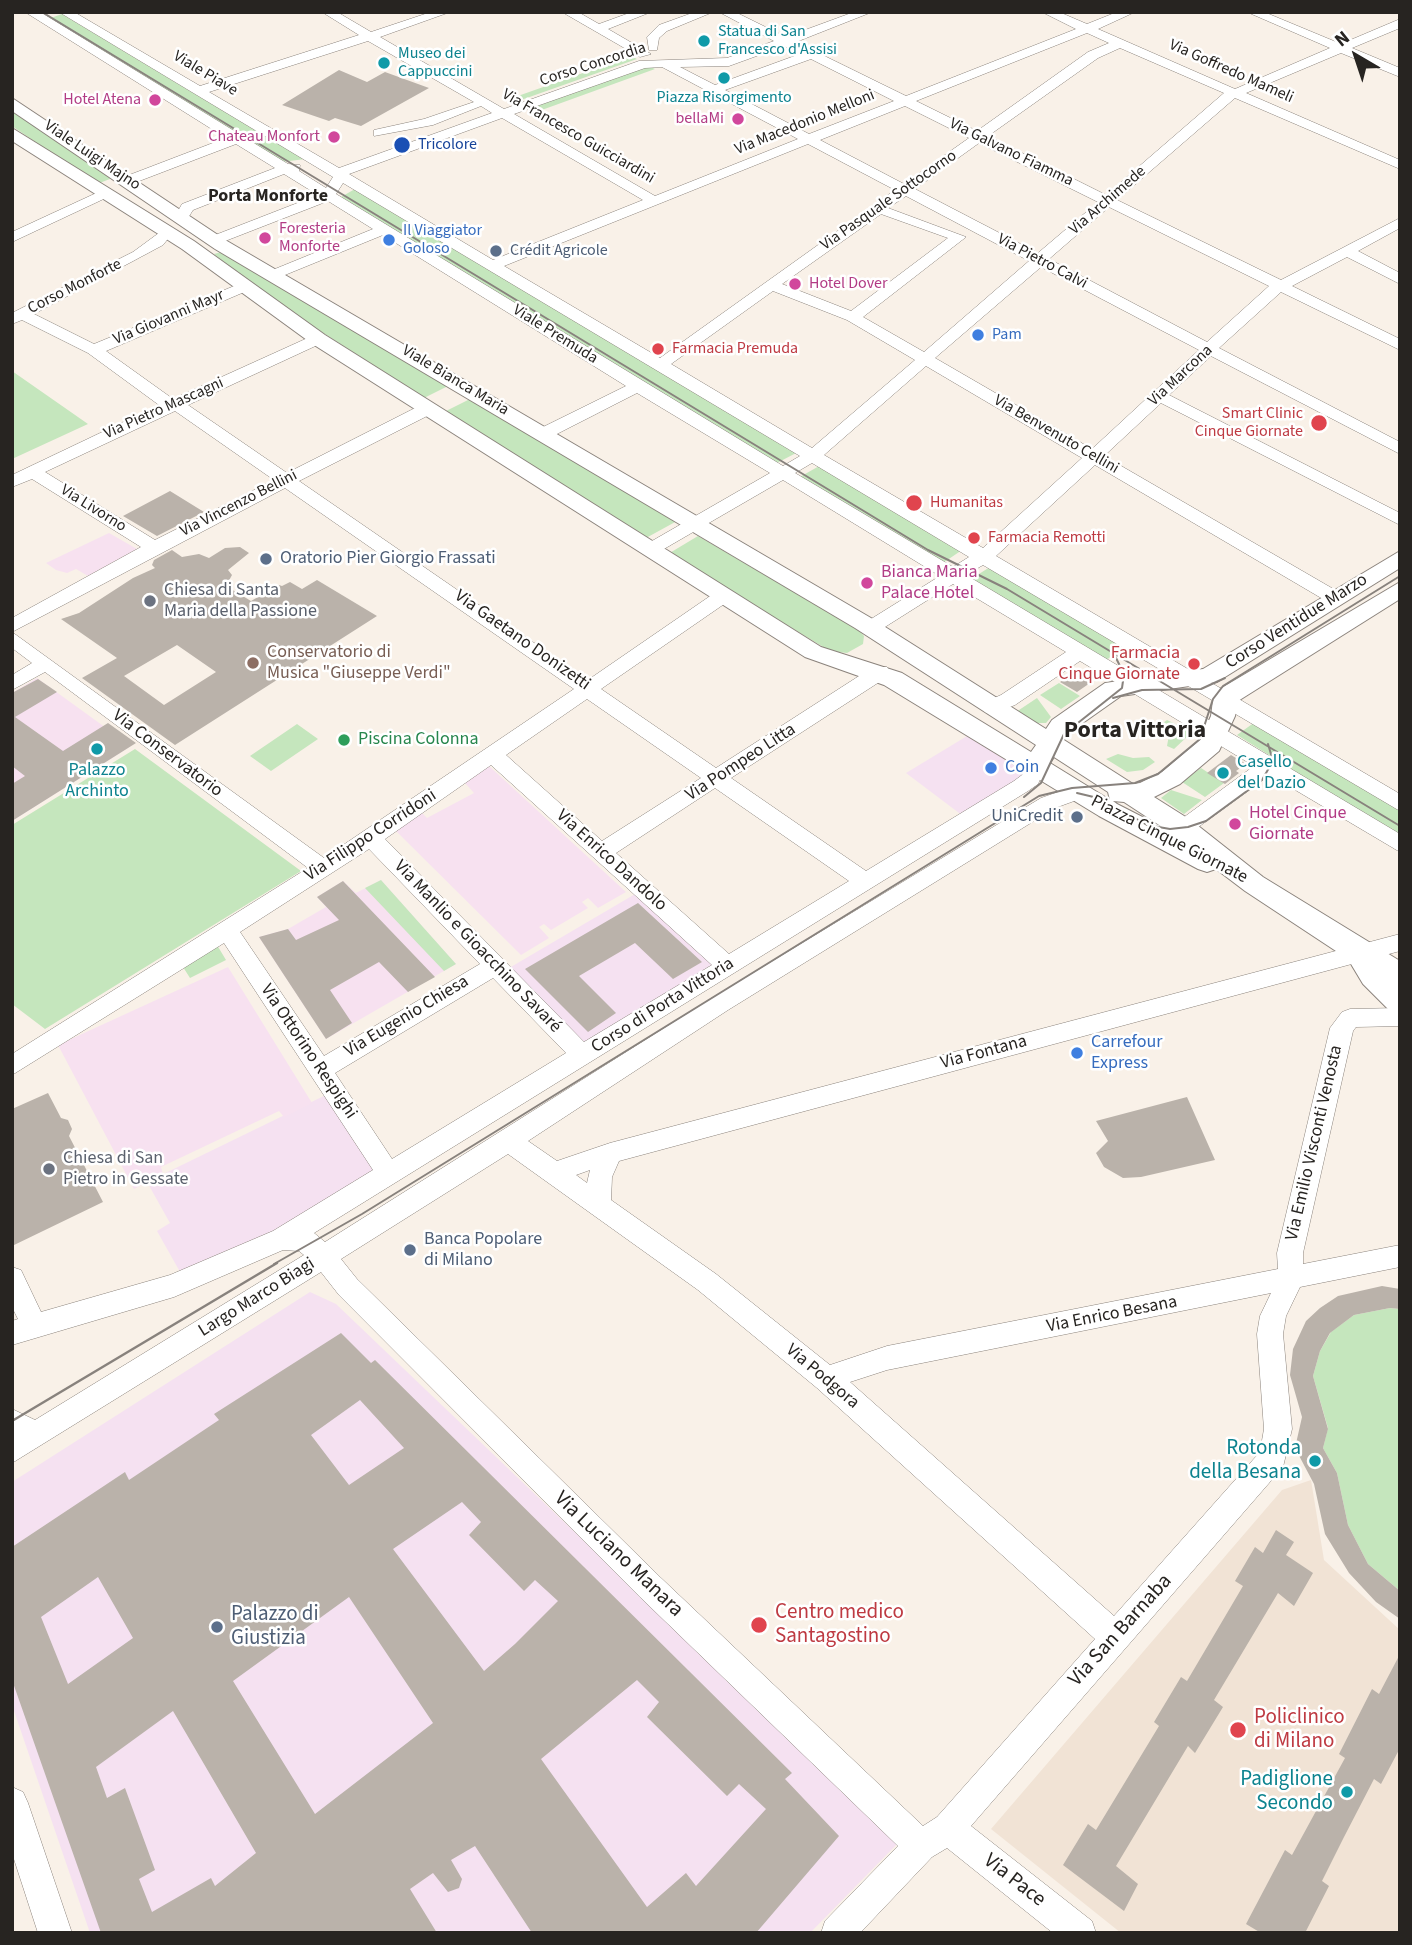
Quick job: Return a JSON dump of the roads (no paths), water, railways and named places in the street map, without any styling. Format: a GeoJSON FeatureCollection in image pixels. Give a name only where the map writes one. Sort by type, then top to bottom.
{"type":"FeatureCollection","features":[{"type":"Feature","properties":{"kind":"main road","name":"Viale Luigi Majno"},"geometry":{"type":"LineString","coordinates":[[12,103],[215,240]]}},
{"type":"Feature","properties":{"kind":"main road","name":"Viale Luigi Majno"},"geometry":{"type":"LineString","coordinates":[[12,133],[188,245]]}},
{"type":"Feature","properties":{"kind":"main road"},"geometry":{"type":"LineString","coordinates":[[105,193],[129,180]]}},
{"type":"Feature","properties":{"kind":"main road"},"geometry":{"type":"LineString","coordinates":[[160,227],[175,214]]}},
{"type":"Feature","properties":{"kind":"main road"},"geometry":{"type":"LineString","coordinates":[[188,245],[215,240]]}},
{"type":"Feature","properties":{"kind":"main road","name":"Viale Bianca Maria"},"geometry":{"type":"LineString","coordinates":[[215,240],[545,433],[870,628],[992,707]]}},
{"type":"Feature","properties":{"kind":"main road"},"geometry":{"type":"LineString","coordinates":[[188,245],[318,339],[813,652],[880,672],[970,726],[984,726],[992,722],[995,717],[992,707]]}},
{"type":"Feature","properties":{"kind":"main road","name":"Via Vincenzo Bellini"},"geometry":{"type":"LineString","coordinates":[[427,409],[468,389]]}},
{"type":"Feature","properties":{"kind":"main road","name":"Corso Ventidue Marzo"},"geometry":{"type":"LineString","coordinates":[[1192,680],[1214,674],[1400,558]]}},
{"type":"Feature","properties":{"kind":"main road","name":"Corso Ventidue Marzo"},"geometry":{"type":"LineString","coordinates":[[1224,699],[1400,589]]}},
{"type":"Feature","properties":{"kind":"main road"},"geometry":{"type":"LineString","coordinates":[[835,659],[855,659],[871,650],[875,639],[870,628]]}},
{"type":"Feature","properties":{"kind":"main road"},"geometry":{"type":"LineString","coordinates":[[1042,754],[1061,726],[1119,687],[1192,680]]}},
{"type":"Feature","properties":{"kind":"main road","name":"Piazza Cinque Giornate"},"geometry":{"type":"LineString","coordinates":[[1078,792],[1129,794],[1155,787],[1171,778],[1206,751],[1216,734],[1224,699]]}},
{"type":"Feature","properties":{"kind":"main road","name":"Piazza Cinque Giornate"},"geometry":{"type":"LineString","coordinates":[[992,707],[1078,792],[1191,854],[1254,884]]}},
{"type":"Feature","properties":{"kind":"main road","name":"Piazza Cinque Giornate"},"geometry":{"type":"LineString","coordinates":[[970,726],[1042,754],[1129,794],[1183,828],[1254,884]]}},
{"type":"Feature","properties":{"kind":"main road"},"geometry":{"type":"LineString","coordinates":[[1183,828],[1191,854]]}},
{"type":"Feature","properties":{"kind":"main road"},"geometry":{"type":"LineString","coordinates":[[1254,884],[1359,952],[1400,974]]}},
{"type":"Feature","properties":{"kind":"main road"},"geometry":{"type":"LineString","coordinates":[[1359,952],[1370,973],[1400,1003]]}},
{"type":"Feature","properties":{"kind":"street","name":"Viale Piave"},"geometry":{"type":"LineString","coordinates":[[65,12],[341,174]]}},
{"type":"Feature","properties":{"kind":"street","name":"Via Francesco Guicciardini"},"geometry":{"type":"LineString","coordinates":[[328,12],[480,104],[501,112],[654,201]]}},
{"type":"Feature","properties":{"kind":"street"},"geometry":{"type":"LineString","coordinates":[[199,91],[444,12]]}},
{"type":"Feature","properties":{"kind":"street"},"geometry":{"type":"LineString","coordinates":[[568,12],[622,41],[650,47],[683,68],[696,64],[729,62],[866,12]]}},
{"type":"Feature","properties":{"kind":"street"},"geometry":{"type":"LineString","coordinates":[[598,28],[645,12]]}},
{"type":"Feature","properties":{"kind":"street"},"geometry":{"type":"LineString","coordinates":[[650,47],[663,28],[707,12]]}},
{"type":"Feature","properties":{"kind":"street"},"geometry":{"type":"LineString","coordinates":[[725,12],[810,55]]}},
{"type":"Feature","properties":{"kind":"street","name":"Via Goffredo Mameli"},"geometry":{"type":"LineString","coordinates":[[1048,12],[1400,165]]}},
{"type":"Feature","properties":{"kind":"street","name":"Via Macedonio Melloni"},"geometry":{"type":"LineString","coordinates":[[493,265],[1129,12]]}},
{"type":"Feature","properties":{"kind":"street"},"geometry":{"type":"LineString","coordinates":[[1253,12],[1400,73]]}},
{"type":"Feature","properties":{"kind":"street"},"geometry":{"type":"LineString","coordinates":[[20,21],[40,13],[328,196]]}},
{"type":"Feature","properties":{"kind":"street","name":"Via Archimede"},"geometry":{"type":"LineString","coordinates":[[814,455],[1236,93],[1400,23]]}},
{"type":"Feature","properties":{"kind":"street"},"geometry":{"type":"LineString","coordinates":[[1059,40],[1093,55]]}},
{"type":"Feature","properties":{"kind":"street","name":"Via Pasquale Sottocorno"},"geometry":{"type":"LineString","coordinates":[[661,364],[1093,55],[1121,43]]}},
{"type":"Feature","properties":{"kind":"street","name":"Corso Concordia"},"geometry":{"type":"LineString","coordinates":[[341,174],[345,169],[629,63],[650,47]]}},
{"type":"Feature","properties":{"kind":"street"},"geometry":{"type":"LineString","coordinates":[[714,90],[810,55]]}},
{"type":"Feature","properties":{"kind":"street","name":"Via Galvano Fiamma"},"geometry":{"type":"LineString","coordinates":[[810,55],[1400,345]]}},
{"type":"Feature","properties":{"kind":"street","name":"Corso Concordia"},"geometry":{"type":"LineString","coordinates":[[175,214],[285,169],[352,163],[644,64],[660,62]]}},
{"type":"Feature","properties":{"kind":"street","name":"Via Pietro Calvi"},"geometry":{"type":"LineString","coordinates":[[660,62],[683,68],[714,90],[1400,449]]}},
{"type":"Feature","properties":{"kind":"street"},"geometry":{"type":"LineString","coordinates":[[379,132],[428,122],[480,104]]}},
{"type":"Feature","properties":{"kind":"street"},"geometry":{"type":"LineString","coordinates":[[129,180],[236,139]]}},
{"type":"Feature","properties":{"kind":"street"},"geometry":{"type":"LineString","coordinates":[[215,240],[328,196],[341,174]]}},
{"type":"Feature","properties":{"kind":"street","name":"Viale Premuda"},"geometry":{"type":"LineString","coordinates":[[341,174],[1192,680]]}},
{"type":"Feature","properties":{"kind":"street"},"geometry":{"type":"LineString","coordinates":[[12,237],[105,193]]}},
{"type":"Feature","properties":{"kind":"street","name":"Viale Premuda"},"geometry":{"type":"LineString","coordinates":[[328,196],[1078,653]]}},
{"type":"Feature","properties":{"kind":"street"},"geometry":{"type":"LineString","coordinates":[[853,317],[959,237],[887,212]]}},
{"type":"Feature","properties":{"kind":"street","name":"Via Marcona"},"geometry":{"type":"LineString","coordinates":[[982,557],[996,548],[1095,458],[1280,285],[1400,222]]}},
{"type":"Feature","properties":{"kind":"street","name":"Corso Monforte"},"geometry":{"type":"LineString","coordinates":[[19,311],[138,255],[158,242],[160,227]]}},
{"type":"Feature","properties":{"kind":"street"},"geometry":{"type":"LineString","coordinates":[[275,274],[385,229]]}},
{"type":"Feature","properties":{"kind":"street","name":"Corso Monforte"},"geometry":{"type":"LineString","coordinates":[[138,255],[188,245]]}},
{"type":"Feature","properties":{"kind":"street"},"geometry":{"type":"LineString","coordinates":[[1345,250],[1350,256],[1400,279]]}},
{"type":"Feature","properties":{"kind":"street","name":"Via Benvenuto Cellini"},"geometry":{"type":"LineString","coordinates":[[770,285],[853,317],[1335,598]]}},
{"type":"Feature","properties":{"kind":"street","name":"Via Giovanni Mayr"},"geometry":{"type":"LineString","coordinates":[[94,350],[244,287]]}},
{"type":"Feature","properties":{"kind":"street","name":"Via Gaetano Donizetti"},"geometry":{"type":"LineString","coordinates":[[19,311],[94,350],[289,479],[866,882]]}},
{"type":"Feature","properties":{"kind":"street","name":"Via Pietro Mascagni"},"geometry":{"type":"LineString","coordinates":[[12,482],[318,339]]}},
{"type":"Feature","properties":{"kind":"street"},"geometry":{"type":"LineString","coordinates":[[545,433],[638,386]]}},
{"type":"Feature","properties":{"kind":"street"},"geometry":{"type":"LineString","coordinates":[[1159,396],[1400,520]]}},
{"type":"Feature","properties":{"kind":"street","name":"Via Vincenzo Bellini"},"geometry":{"type":"LineString","coordinates":[[12,626],[154,547],[427,409]]}},
{"type":"Feature","properties":{"kind":"street"},"geometry":{"type":"LineString","coordinates":[[651,549],[814,455]]}},
{"type":"Feature","properties":{"kind":"street","name":"Via Livorno"},"geometry":{"type":"LineString","coordinates":[[32,471],[154,547]]}},
{"type":"Feature","properties":{"kind":"street"},"geometry":{"type":"LineString","coordinates":[[870,628],[982,557]]}},
{"type":"Feature","properties":{"kind":"street","name":"Via Filippo Corridoni"},"geometry":{"type":"LineString","coordinates":[[12,1066],[371,838],[723,596]]}},
{"type":"Feature","properties":{"kind":"street","name":"Via Conservatorio"},"geometry":{"type":"LineString","coordinates":[[12,638],[323,868]]}},
{"type":"Feature","properties":{"kind":"street"},"geometry":{"type":"LineString","coordinates":[[992,707],[1008,700],[1078,653],[1400,844]]}},
{"type":"Feature","properties":{"kind":"street"},"geometry":{"type":"LineString","coordinates":[[12,684],[46,663]]}},
{"type":"Feature","properties":{"kind":"street","name":"Via Pompeo Litta"},"geometry":{"type":"LineString","coordinates":[[601,852],[880,672]]}},
{"type":"Feature","properties":{"kind":"street"},"geometry":{"type":"LineString","coordinates":[[1192,680],[1400,804]]}},
{"type":"Feature","properties":{"kind":"street","name":"Corso di Porta Vittoria"},"geometry":{"type":"LineString","coordinates":[[282,1239],[1021,786],[1031,779],[1042,754]]}},
{"type":"Feature","properties":{"kind":"street","name":"Via Enrico Dandolo"},"geometry":{"type":"LineString","coordinates":[[493,755],[728,966]]}},
{"type":"Feature","properties":{"kind":"street","name":"Piazza Cinque Giornate"},"geometry":{"type":"LineString","coordinates":[[1183,828],[1270,765]]}},
{"type":"Feature","properties":{"kind":"street","name":"Corso di Porta Vittoria"},"geometry":{"type":"LineString","coordinates":[[324,1256],[509,1141],[720,1003],[1048,803],[1078,792]]}},
{"type":"Feature","properties":{"kind":"street","name":"Via Manlio e Gioacchino Savaré"},"geometry":{"type":"LineString","coordinates":[[371,838],[583,1056]]}},
{"type":"Feature","properties":{"kind":"street","name":"Via Ottorino Respighi"},"geometry":{"type":"LineString","coordinates":[[227,930],[389,1174]]}},
{"type":"Feature","properties":{"kind":"street","name":"Via Fontana"},"geometry":{"type":"LineString","coordinates":[[556,1172],[610,1153],[1400,942]]}},
{"type":"Feature","properties":{"kind":"street","name":"Via Eugenio Chiesa"},"geometry":{"type":"LineString","coordinates":[[318,1070],[496,965]]}},
{"type":"Feature","properties":{"kind":"street","name":"Via Emilio Visconti Venosta"},"geometry":{"type":"LineString","coordinates":[[1291,1279],[1290,1253],[1342,1028],[1350,1018],[1400,1017]]}},
{"type":"Feature","properties":{"kind":"street","name":"Via Podgora"},"geometry":{"type":"LineString","coordinates":[[509,1141],[707,1282],[827,1379],[1115,1637]]}},
{"type":"Feature","properties":{"kind":"street"},"geometry":{"type":"LineString","coordinates":[[597,1202],[600,1177],[610,1153]]}},
{"type":"Feature","properties":{"kind":"street","name":"Largo Marco Biagi"},"geometry":{"type":"LineString","coordinates":[[24,1330],[174,1285],[282,1239],[304,1240],[324,1256],[24,1429]]}},
{"type":"Feature","properties":{"kind":"street","name":"Via Luciano Manara"},"geometry":{"type":"LineString","coordinates":[[324,1256],[348,1287],[650,1587],[921,1846]]}},
{"type":"Feature","properties":{"kind":"street","name":"Via Enrico Besana"},"geometry":{"type":"LineString","coordinates":[[827,1379],[853,1367],[887,1358],[1400,1256]]}},
{"type":"Feature","properties":{"kind":"street"},"geometry":{"type":"LineString","coordinates":[[12,1278],[24,1330]]}},
{"type":"Feature","properties":{"kind":"street","name":"Via San Barnaba"},"geometry":{"type":"LineString","coordinates":[[837,1933],[921,1846],[948,1828],[1273,1458],[1278,1429],[1270,1334],[1273,1316],[1291,1279]]}},
{"type":"Feature","properties":{"kind":"street"},"geometry":{"type":"LineString","coordinates":[[12,1450],[24,1429]]}},
{"type":"Feature","properties":{"kind":"street"},"geometry":{"type":"LineString","coordinates":[[12,1803],[55,1933]]}},
{"type":"Feature","properties":{"kind":"street","name":"Via Pace"},"geometry":{"type":"LineString","coordinates":[[948,1828],[1080,1933]]}},
{"type":"Feature","properties":{"kind":"tram line"},"geometry":{"type":"LineString","coordinates":[[42,12],[928,550],[1007,589],[1174,689]]}},
{"type":"Feature","properties":{"kind":"tram line"},"geometry":{"type":"LineString","coordinates":[[1209,711],[1213,699],[1223,686],[1400,576]]}},
{"type":"Feature","properties":{"kind":"tram line"},"geometry":{"type":"LineString","coordinates":[[1024,797],[1041,783],[1064,734],[1122,688],[1124,674],[1115,656]]}},
{"type":"Feature","properties":{"kind":"tram line"},"geometry":{"type":"LineString","coordinates":[[1174,689],[1201,689],[1225,678]]}},
{"type":"Feature","properties":{"kind":"tram line"},"geometry":{"type":"LineString","coordinates":[[1113,698],[1142,690],[1174,689]]}},
{"type":"Feature","properties":{"kind":"tram line"},"geometry":{"type":"LineString","coordinates":[[1174,689],[1209,711]]}},
{"type":"Feature","properties":{"kind":"tram line"},"geometry":{"type":"LineString","coordinates":[[274,1264],[362,1214],[1039,796],[1072,788],[1135,783],[1158,774],[1200,739],[1209,711]]}},
{"type":"Feature","properties":{"kind":"tram line"},"geometry":{"type":"LineString","coordinates":[[1209,711],[1269,747]]}},
{"type":"Feature","properties":{"kind":"tram line"},"geometry":{"type":"LineString","coordinates":[[1077,793],[1102,799],[1147,825],[1170,829],[1188,827],[1206,821],[1262,780],[1273,761],[1269,747]]}},
{"type":"Feature","properties":{"kind":"tram line"},"geometry":{"type":"LineString","coordinates":[[1269,747],[1400,826]]}},
{"type":"Feature","properties":{"kind":"tram line"},"geometry":{"type":"LineString","coordinates":[[12,1421],[277,1263]]}},
{"type":"Feature","properties":{"kind":"place","name":"Statua di San Francesco d'Assisi"},"geometry":{"type":"Point","coordinates":[704,41]}},
{"type":"Feature","properties":{"kind":"place","name":"Museo dei Cappuccini"},"geometry":{"type":"Point","coordinates":[384,63]}},
{"type":"Feature","properties":{"kind":"place","name":"Piazza Risorgimento"},"geometry":{"type":"Point","coordinates":[724,78]}},
{"type":"Feature","properties":{"kind":"place","name":"Hotel Atena"},"geometry":{"type":"Point","coordinates":[155,100]}},
{"type":"Feature","properties":{"kind":"place","name":"bellaMi"},"geometry":{"type":"Point","coordinates":[738,119]}},
{"type":"Feature","properties":{"kind":"place","name":"Chateau Monfort"},"geometry":{"type":"Point","coordinates":[334,137]}},
{"type":"Feature","properties":{"kind":"place","name":"Tricolore"},"geometry":{"type":"Point","coordinates":[402,145]}},
{"type":"Feature","properties":{"kind":"place","name":"Foresteria Monforte"},"geometry":{"type":"Point","coordinates":[265,238]}},
{"type":"Feature","properties":{"kind":"place","name":"Il Viaggiator Goloso"},"geometry":{"type":"Point","coordinates":[389,240]}},
{"type":"Feature","properties":{"kind":"place","name":"Crédit Agricole"},"geometry":{"type":"Point","coordinates":[496,251]}},
{"type":"Feature","properties":{"kind":"place","name":"Hotel Dover"},"geometry":{"type":"Point","coordinates":[795,284]}},
{"type":"Feature","properties":{"kind":"place","name":"Pam"},"geometry":{"type":"Point","coordinates":[978,335]}},
{"type":"Feature","properties":{"kind":"place","name":"Farmacia Premuda"},"geometry":{"type":"Point","coordinates":[658,349]}},
{"type":"Feature","properties":{"kind":"place","name":"Smart Clinic Cinque Giornate"},"geometry":{"type":"Point","coordinates":[1319,423]}},
{"type":"Feature","properties":{"kind":"place","name":"Humanitas"},"geometry":{"type":"Point","coordinates":[914,503]}},
{"type":"Feature","properties":{"kind":"place","name":"Farmacia Remotti"},"geometry":{"type":"Point","coordinates":[974,538]}},
{"type":"Feature","properties":{"kind":"place","name":"Oratorio Pier Giorgio Frassati"},"geometry":{"type":"Point","coordinates":[266,559]}},
{"type":"Feature","properties":{"kind":"place","name":"Bianca Maria Palace Hotel"},"geometry":{"type":"Point","coordinates":[867,583]}},
{"type":"Feature","properties":{"kind":"place","name":"Chiesa di Santa Maria della Passione"},"geometry":{"type":"Point","coordinates":[150,601]}},
{"type":"Feature","properties":{"kind":"place","name":"Conservatorio di Musica \"Giuseppe Verdi\""},"geometry":{"type":"Point","coordinates":[253,663]}},
{"type":"Feature","properties":{"kind":"place","name":"Farmacia Cinque Giornate"},"geometry":{"type":"Point","coordinates":[1194,664]}},
{"type":"Feature","properties":{"kind":"place","name":"Piscina Colonna"},"geometry":{"type":"Point","coordinates":[344,740]}},
{"type":"Feature","properties":{"kind":"place","name":"Palazzo Archinto"},"geometry":{"type":"Point","coordinates":[97,749]}},
{"type":"Feature","properties":{"kind":"place","name":"Coin"},"geometry":{"type":"Point","coordinates":[991,768]}},
{"type":"Feature","properties":{"kind":"place","name":"Casello del Dazio"},"geometry":{"type":"Point","coordinates":[1223,773]}},
{"type":"Feature","properties":{"kind":"place","name":"UniCredit"},"geometry":{"type":"Point","coordinates":[1077,817]}},
{"type":"Feature","properties":{"kind":"place","name":"Hotel Cinque Giornate"},"geometry":{"type":"Point","coordinates":[1235,824]}},
{"type":"Feature","properties":{"kind":"place","name":"Carrefour Express"},"geometry":{"type":"Point","coordinates":[1077,1053]}},
{"type":"Feature","properties":{"kind":"place","name":"Chiesa di San Pietro in Gessate"},"geometry":{"type":"Point","coordinates":[49,1169]}},
{"type":"Feature","properties":{"kind":"place","name":"Banca Popolare di Milano"},"geometry":{"type":"Point","coordinates":[410,1250]}},
{"type":"Feature","properties":{"kind":"place","name":"Rotonda della Besana"},"geometry":{"type":"Point","coordinates":[1315,1461]}},
{"type":"Feature","properties":{"kind":"place","name":"Centro medico Santagostino"},"geometry":{"type":"Point","coordinates":[759,1625]}},
{"type":"Feature","properties":{"kind":"place","name":"Palazzo di Giustizia"},"geometry":{"type":"Point","coordinates":[217,1627]}},
{"type":"Feature","properties":{"kind":"place","name":"Policlinico di Milano"},"geometry":{"type":"Point","coordinates":[1238,1730]}},
{"type":"Feature","properties":{"kind":"place","name":"Padiglione Secondo"},"geometry":{"type":"Point","coordinates":[1347,1792]}},
{"type":"Feature","properties":{"kind":"district","name":"Porta Monforte"},"geometry":{"type":"Point","coordinates":[268,197]}},
{"type":"Feature","properties":{"kind":"district","name":"Porta Vittoria"},"geometry":{"type":"Point","coordinates":[1135,732]}}]}
